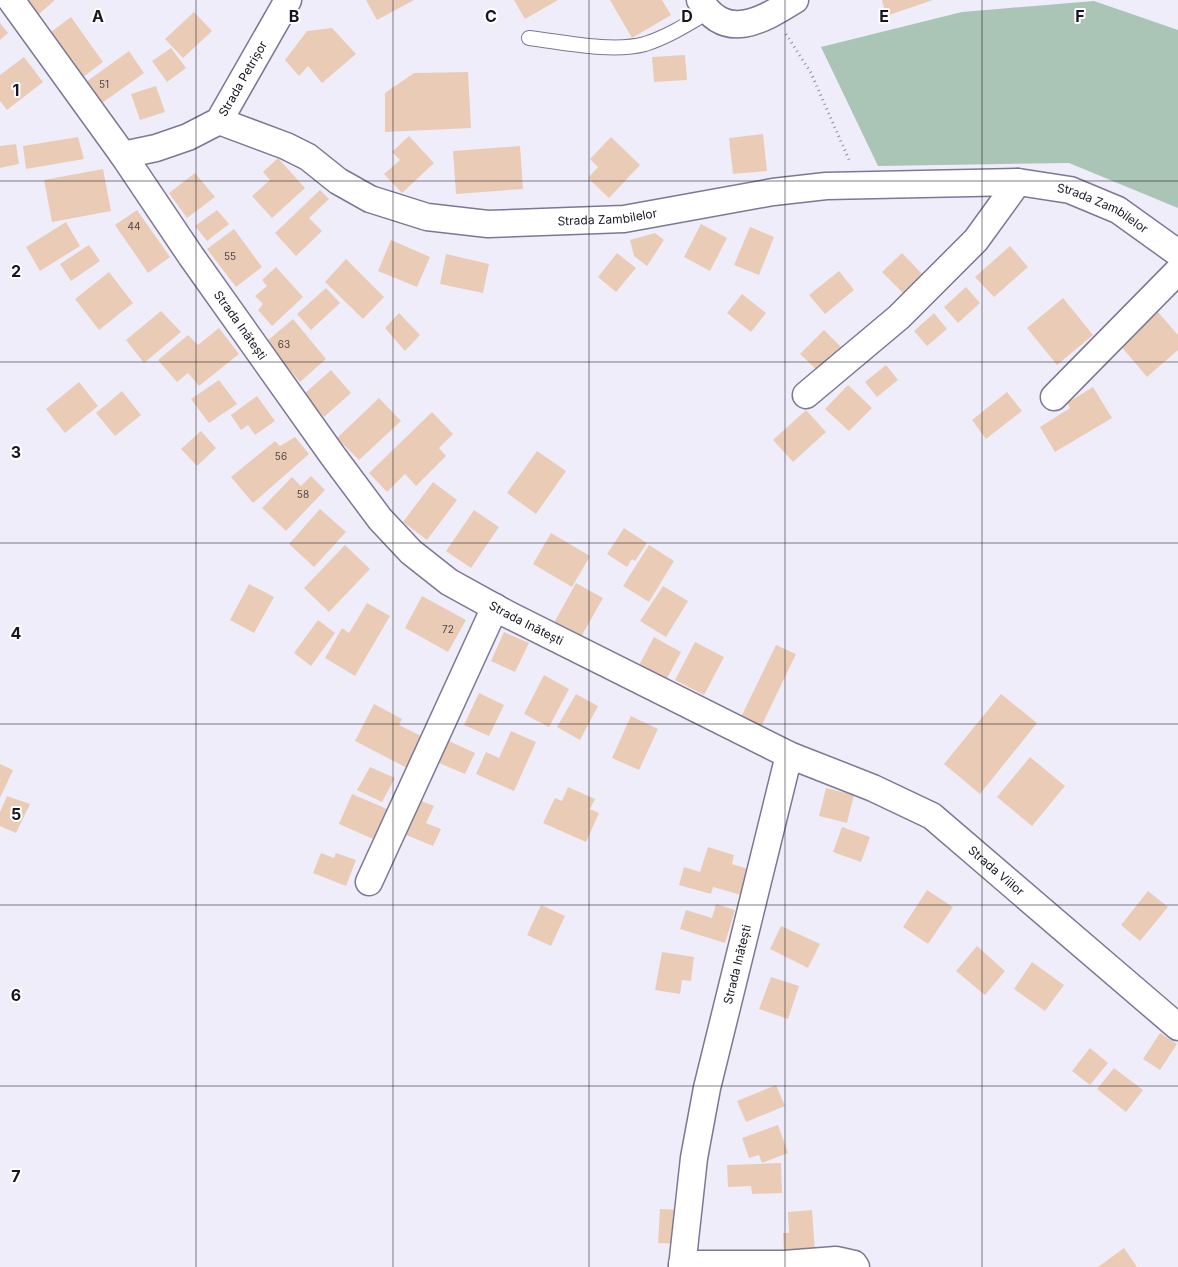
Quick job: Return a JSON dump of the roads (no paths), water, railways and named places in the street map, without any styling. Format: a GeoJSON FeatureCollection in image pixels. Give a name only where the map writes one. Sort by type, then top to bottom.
{"type":"FeatureCollection","features":[{"type":"Feature","properties":{"kind":"street","name":"Strada Inătești"},"geometry":{"type":"LineString","coordinates":[[11,0],[123,155],[196,264],[380,520],[411,552],[450,582],[494,607],[789,755],[707,1088],[694,1158],[682,1266]]}},
{"type":"Feature","properties":{"kind":"street","name":"Strada Petrișor"},"geometry":{"type":"LineString","coordinates":[[123,155],[156,148],[188,137],[219,121],[288,0]]}},
{"type":"Feature","properties":{"kind":"street"},"geometry":{"type":"LineString","coordinates":[[704,6],[723,23],[741,26],[772,13],[795,0]]}},
{"type":"Feature","properties":{"kind":"street","name":"Strada Zambilelor"},"geometry":{"type":"LineString","coordinates":[[219,121],[286,146],[308,157],[338,181],[370,199],[427,217],[488,224],[624,219],[773,192],[860,185],[1018,182],[1070,190],[1118,210],[1178,253]]}},
{"type":"Feature","properties":{"kind":"street"},"geometry":{"type":"LineString","coordinates":[[806,395],[899,316],[976,240],[1018,182]]}},
{"type":"Feature","properties":{"kind":"street"},"geometry":{"type":"LineString","coordinates":[[1054,397],[1178,271]]}},
{"type":"Feature","properties":{"kind":"street"},"geometry":{"type":"LineString","coordinates":[[369,882],[494,607]]}},
{"type":"Feature","properties":{"kind":"street","name":"Strada Viilor"},"geometry":{"type":"LineString","coordinates":[[789,755],[873,788],[932,816],[1178,1027]]}},
{"type":"Feature","properties":{"kind":"street"},"geometry":{"type":"LineString","coordinates":[[682,1266],[776,1265],[836,1260],[854,1264],[856,1267]]}},
{"type":"Feature","properties":{"kind":"lane"},"geometry":{"type":"LineString","coordinates":[[529,38],[625,47],[645,44],[675,31],[704,6]]}}]}
